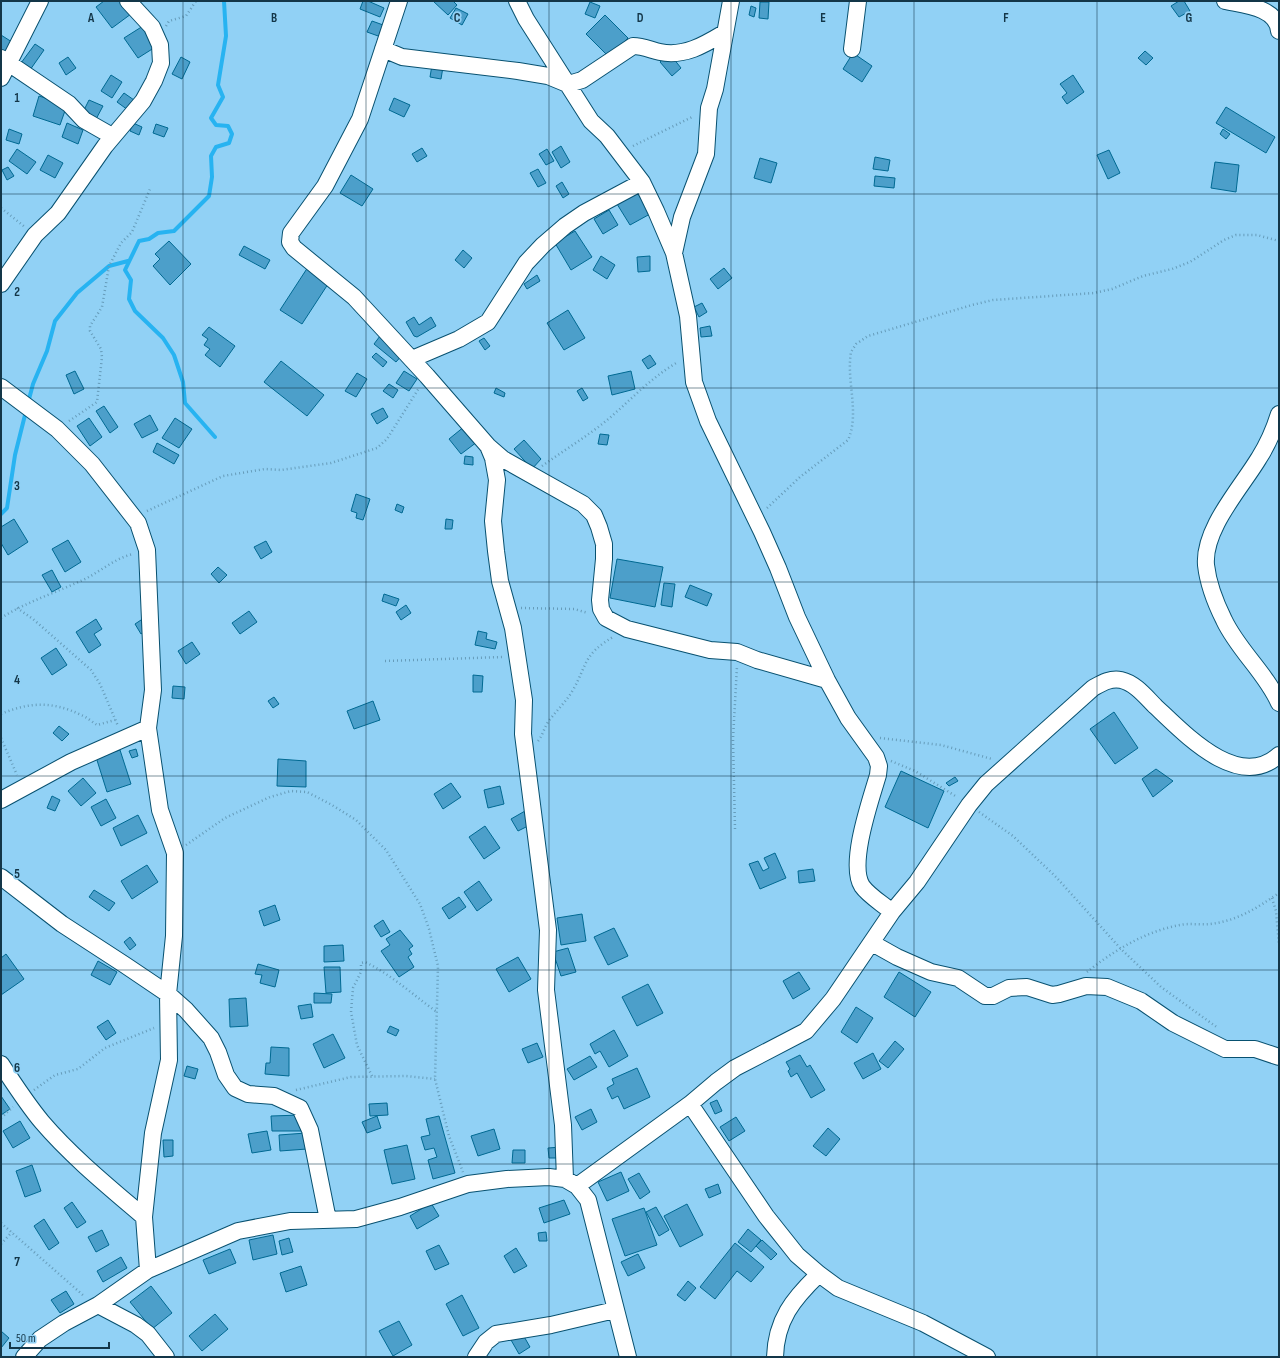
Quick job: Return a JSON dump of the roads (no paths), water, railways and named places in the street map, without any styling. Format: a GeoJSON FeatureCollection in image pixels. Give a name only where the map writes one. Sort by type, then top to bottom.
{"type":"FeatureCollection","features":[{"type":"Feature","properties":{"kind":"street"},"geometry":{"type":"LineString","coordinates":[[1,78],[5,61],[40,1]]}},
{"type":"Feature","properties":{"kind":"street"},"geometry":{"type":"LineString","coordinates":[[1,284],[35,235],[58,213],[112,136],[143,101],[154,81],[161,63],[160,45],[152,27],[128,1]]}},
{"type":"Feature","properties":{"kind":"street"},"geometry":{"type":"LineString","coordinates":[[399,1],[360,119],[325,186],[289,237],[294,248],[354,297],[412,359],[488,446],[503,459],[583,504],[594,515],[604,544],[600,600],[601,608],[606,618],[627,629],[710,650],[737,652],[757,660],[826,680]]}},
{"type":"Feature","properties":{"kind":"street"},"geometry":{"type":"LineString","coordinates":[[517,1],[526,19],[565,83],[591,122],[606,136],[642,182],[674,253],[688,316],[694,382],[708,421],[756,519],[778,568],[797,617],[826,680],[848,718],[876,757],[879,766],[878,775],[860,841],[859,878],[866,890],[892,912]]}},
{"type":"Feature","properties":{"kind":"street"},"geometry":{"type":"LineString","coordinates":[[674,253],[682,217],[706,154],[709,108],[715,89],[731,1]]}},
{"type":"Feature","properties":{"kind":"street"},"geometry":{"type":"LineString","coordinates":[[852,49],[858,1]]}},
{"type":"Feature","properties":{"kind":"street"},"geometry":{"type":"LineString","coordinates":[[1226,1],[1261,9],[1275,20],[1279,31]]}},
{"type":"Feature","properties":{"kind":"street"},"geometry":{"type":"LineString","coordinates":[[383,50],[402,57],[525,72],[557,78],[565,83],[572,83],[582,80],[633,46],[642,46],[661,52],[679,53],[694,50],[724,33]]}},
{"type":"Feature","properties":{"kind":"street"},"geometry":{"type":"LineString","coordinates":[[5,61],[69,104],[84,120],[112,136]]}},
{"type":"Feature","properties":{"kind":"street"},"geometry":{"type":"LineString","coordinates":[[412,359],[453,342],[488,322],[526,263],[543,245],[565,226],[584,213],[642,182]]}},
{"type":"Feature","properties":{"kind":"street"},"geometry":{"type":"LineString","coordinates":[[1,387],[57,429],[92,464],[138,522],[147,550],[154,690],[148,728],[160,810],[176,853],[174,936],[168,994],[169,1060],[153,1133],[144,1217],[148,1270]]}},
{"type":"Feature","properties":{"kind":"street"},"geometry":{"type":"LineString","coordinates":[[1279,414],[1274,430],[1260,458],[1214,529],[1207,551],[1206,565],[1213,592],[1224,620],[1240,647],[1266,681],[1279,703]]}},
{"type":"Feature","properties":{"kind":"street"},"geometry":{"type":"LineString","coordinates":[[488,446],[493,458],[497,480],[494,534],[500,581],[518,656],[524,700],[523,734],[548,930],[546,990],[571,1182]]}},
{"type":"Feature","properties":{"kind":"street"},"geometry":{"type":"LineString","coordinates":[[571,1182],[690,1104],[735,1068],[806,1031],[833,999],[892,912],[917,882],[969,805],[986,784],[1093,688],[1109,680],[1116,679],[1136,688],[1178,728],[1212,756],[1235,766],[1253,767],[1277,759]]}},
{"type":"Feature","properties":{"kind":"street"},"geometry":{"type":"LineString","coordinates":[[1,800],[71,762],[124,737],[148,728]]}},
{"type":"Feature","properties":{"kind":"street"},"geometry":{"type":"LineString","coordinates":[[1,877],[62,924],[168,994],[186,1010],[211,1038],[218,1052],[226,1075],[235,1088],[248,1094],[274,1096],[290,1102],[300,1108],[305,1116],[310,1130],[328,1220]]}},
{"type":"Feature","properties":{"kind":"street"},"geometry":{"type":"LineString","coordinates":[[872,943],[897,957],[931,972],[958,978],[985,996],[993,996],[1009,988],[1027,987],[1052,995],[1086,986],[1107,987],[1141,1001],[1173,1023],[1225,1049],[1255,1049],[1271,1053],[1279,1057]]}},
{"type":"Feature","properties":{"kind":"street"},"geometry":{"type":"LineString","coordinates":[[1,1064],[24,1098],[63,1144],[98,1178],[144,1217]]}},
{"type":"Feature","properties":{"kind":"street"},"geometry":{"type":"LineString","coordinates":[[690,1104],[766,1216],[797,1255],[819,1274],[838,1288],[923,1323],[987,1357]]}},
{"type":"Feature","properties":{"kind":"street"},"geometry":{"type":"LineString","coordinates":[[24,1357],[40,1339],[64,1323],[98,1305],[148,1270],[238,1231],[290,1221],[356,1219],[468,1184],[507,1179],[549,1177],[571,1182],[588,1200],[628,1357]]}},
{"type":"Feature","properties":{"kind":"street"},"geometry":{"type":"LineString","coordinates":[[775,1357],[776,1343],[780,1326],[790,1306],[819,1274]]}},
{"type":"Feature","properties":{"kind":"street"},"geometry":{"type":"LineString","coordinates":[[98,1305],[136,1325],[148,1334],[166,1357]]}},
{"type":"Feature","properties":{"kind":"street"},"geometry":{"type":"LineString","coordinates":[[476,1357],[486,1342],[496,1334],[551,1325],[615,1310]]}},
{"type":"Feature","properties":{"kind":"waterway"},"geometry":{"type":"LineString","coordinates":[[215,437],[185,403],[183,382],[174,355],[163,338],[135,311],[129,299],[131,280],[125,270],[139,241],[149,239],[158,233],[174,231],[209,196],[212,177],[211,156],[216,147],[229,143],[232,134],[228,126],[216,125],[211,118],[223,97],[218,85],[226,36],[224,1]]}},
{"type":"Feature","properties":{"kind":"waterway"},"geometry":{"type":"LineString","coordinates":[[28,403],[33,384],[47,351],[55,321],[77,293],[109,266],[128,261]]}},
{"type":"Feature","properties":{"kind":"waterway"},"geometry":{"type":"LineString","coordinates":[[1,514],[7,508],[15,455],[26,411]]}}]}
